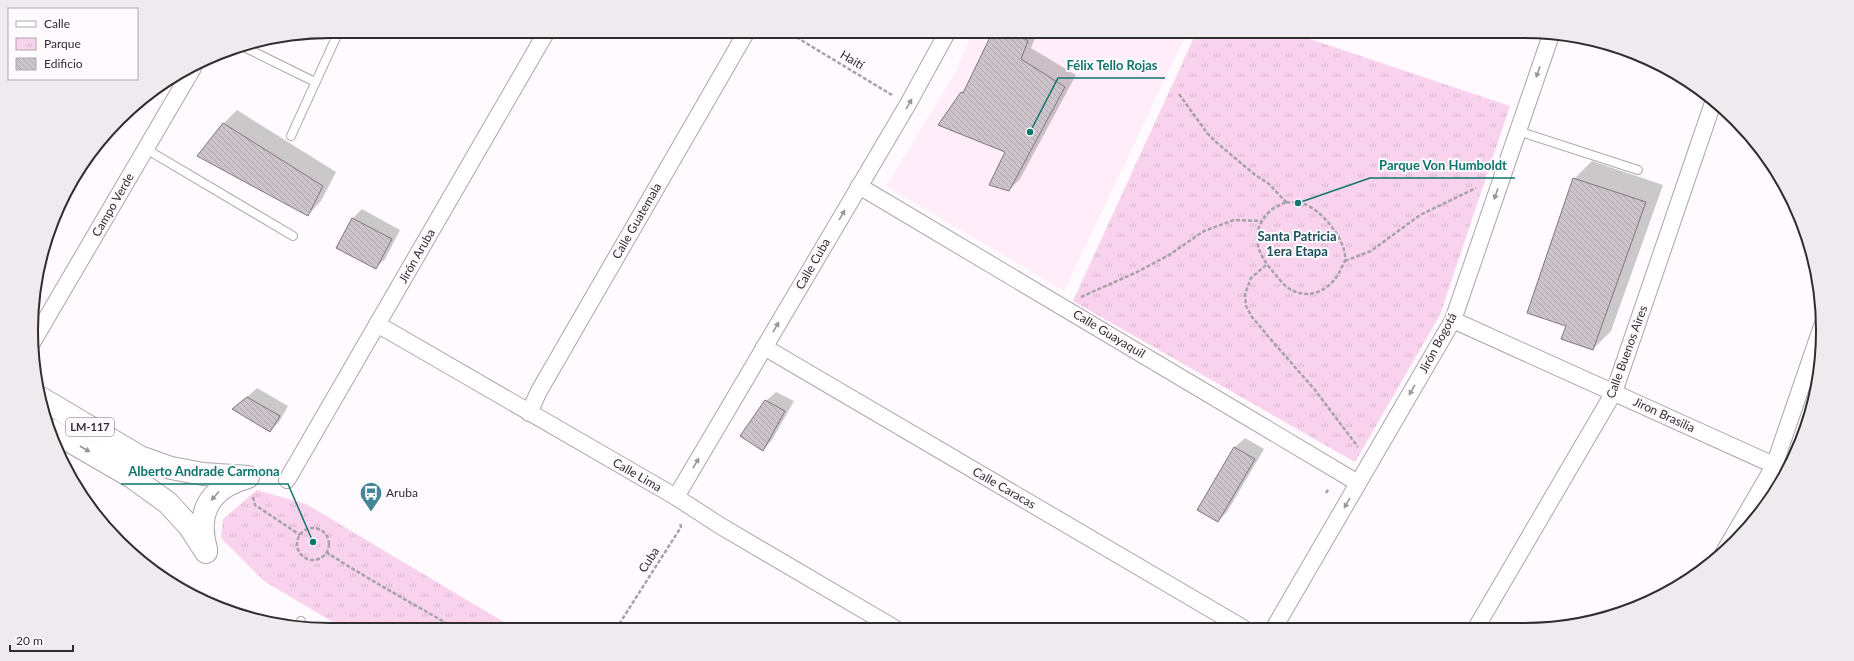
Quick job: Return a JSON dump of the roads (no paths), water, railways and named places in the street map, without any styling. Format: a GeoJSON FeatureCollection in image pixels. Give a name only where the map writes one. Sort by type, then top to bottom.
{"type":"FeatureCollection","features":[{"type":"Feature","properties":{"kind":"main road","name":"LM-117"},"geometry":{"type":"LineString","coordinates":[[47,402],[140,457],[171,468],[203,474],[248,477],[229,483],[214,495],[204,513],[201,532],[206,552],[189,526],[168,503],[132,477],[57,433]]}},
{"type":"Feature","properties":{"kind":"street","name":"Jirón Aruba"},"geometry":{"type":"LineString","coordinates":[[287,480],[543,38]]}},
{"type":"Feature","properties":{"kind":"street","name":"Calle Guatemala"},"geometry":{"type":"LineString","coordinates":[[529,413],[539,391],[743,38]]}},
{"type":"Feature","properties":{"kind":"street","name":"Calle Cuba"},"geometry":{"type":"LineString","coordinates":[[676,497],[908,104],[944,38]]}},
{"type":"Feature","properties":{"kind":"street","name":"Jirón Bogotá"},"geometry":{"type":"LineString","coordinates":[[1277,623],[1453,320],[1549,40]]}},
{"type":"Feature","properties":{"kind":"street","name":"Campo Verde"},"geometry":{"type":"LineString","coordinates":[[38,333],[189,74]]}},
{"type":"Feature","properties":{"kind":"street","name":"Calle Buenos Aires"},"geometry":{"type":"LineString","coordinates":[[1479,623],[1614,392],[1712,107]]}},
{"type":"Feature","properties":{"kind":"street","name":"Calle Guayaquil"},"geometry":{"type":"LineString","coordinates":[[859,186],[1358,483]]}},
{"type":"Feature","properties":{"kind":"street","name":"Jiron Brasilia"},"geometry":{"type":"LineString","coordinates":[[1453,320],[1780,468]]}},
{"type":"Feature","properties":{"kind":"street","name":"Calle Lima"},"geometry":{"type":"LineString","coordinates":[[377,324],[676,497],[719,525],[886,623]]}},
{"type":"Feature","properties":{"kind":"street","name":"Calle Caracas"},"geometry":{"type":"LineString","coordinates":[[764,347],[1234,623]]}},
{"type":"Feature","properties":{"kind":"street"},"geometry":{"type":"LineString","coordinates":[[1744,522],[1780,468],[1815,350]]}},
{"type":"Feature","properties":{"kind":"lane"},"geometry":{"type":"LineString","coordinates":[[291,136],[336,38]]}},
{"type":"Feature","properties":{"kind":"lane"},"geometry":{"type":"LineString","coordinates":[[250,50],[315,82]]}},
{"type":"Feature","properties":{"kind":"lane"},"geometry":{"type":"LineString","coordinates":[[1518,131],[1638,170]]}},
{"type":"Feature","properties":{"kind":"lane"},"geometry":{"type":"LineString","coordinates":[[146,148],[292,236]]}},
{"type":"Feature","properties":{"kind":"place","name":"Félix Tello Rojas"},"geometry":{"type":"Point","coordinates":[1030,132]}},
{"type":"Feature","properties":{"kind":"place","name":"Parque Von Humboldt"},"geometry":{"type":"Point","coordinates":[1298,203]}},
{"type":"Feature","properties":{"kind":"place","name":"Aruba"},"geometry":{"type":"Point","coordinates":[371,512]}},
{"type":"Feature","properties":{"kind":"place","name":"Alberto Andrade Carmona"},"geometry":{"type":"Point","coordinates":[313,542]}},
{"type":"Feature","properties":{"kind":"district","name":"Santa Patricia 1era Etapa"},"geometry":{"type":"Point","coordinates":[1297,244]}}]}
